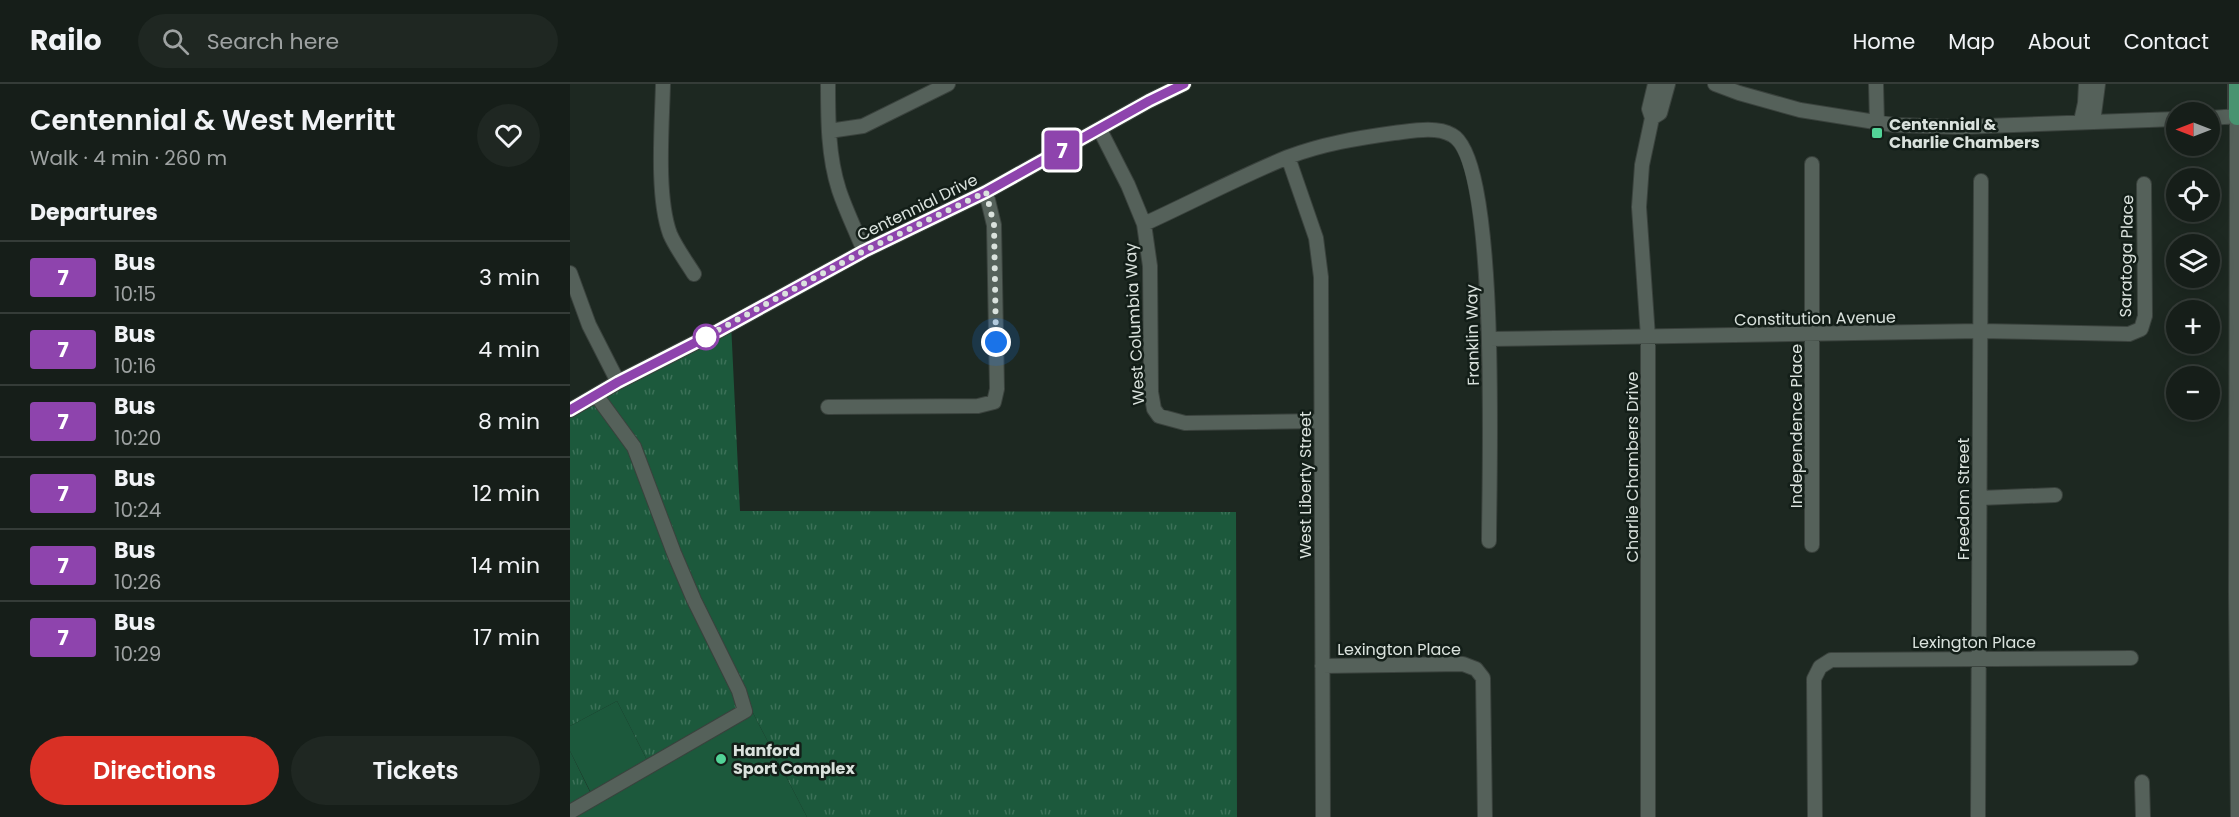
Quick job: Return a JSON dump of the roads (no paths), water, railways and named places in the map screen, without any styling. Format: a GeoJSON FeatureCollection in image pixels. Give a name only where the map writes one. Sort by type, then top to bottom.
{"type":"FeatureCollection","features":[{"type":"Feature","properties":{"kind":"main road"},"geometry":{"type":"LineString","coordinates":[[2237,84],[2238,117]]}},
{"type":"Feature","properties":{"kind":"street"},"geometry":{"type":"LineString","coordinates":[[663,84],[664,212],[671,235],[694,274]]}},
{"type":"Feature","properties":{"kind":"street"},"geometry":{"type":"LineString","coordinates":[[828,84],[828,131],[839,190],[864,251]]}},
{"type":"Feature","properties":{"kind":"street"},"geometry":{"type":"LineString","coordinates":[[828,131],[863,126],[948,84]]}},
{"type":"Feature","properties":{"kind":"street","name":"Centennial Drive"},"geometry":{"type":"LineString","coordinates":[[570,410],[864,251],[986,192],[1149,101],[1184,84]]}},
{"type":"Feature","properties":{"kind":"street","name":"Charlie Chambers Drive"},"geometry":{"type":"LineString","coordinates":[[1648,817],[1648,337],[1639,207],[1642,165],[1652,118],[1649,109],[1655,84]]}},
{"type":"Feature","properties":{"kind":"street","name":"Charlie Chambers Drive"},"geometry":{"type":"LineString","coordinates":[[1652,118],[1660,113],[1668,84]]}},
{"type":"Feature","properties":{"kind":"street"},"geometry":{"type":"LineString","coordinates":[[1714,84],[1800,110],[1876,123],[1960,127],[2166,119]]}},
{"type":"Feature","properties":{"kind":"street"},"geometry":{"type":"LineString","coordinates":[[1876,84],[1876,123]]}},
{"type":"Feature","properties":{"kind":"street"},"geometry":{"type":"LineString","coordinates":[[2086,84],[2087,122]]}},
{"type":"Feature","properties":{"kind":"street"},"geometry":{"type":"LineString","coordinates":[[2087,122],[2098,84]]}},
{"type":"Feature","properties":{"kind":"street"},"geometry":{"type":"LineString","coordinates":[[2220,118],[2238,117],[2238,817]]}},
{"type":"Feature","properties":{"kind":"street","name":"West Columbia Way"},"geometry":{"type":"LineString","coordinates":[[1100,130],[1128,185],[1144,224],[1150,266],[1151,392],[1154,409],[1159,416],[1185,423],[1321,421]]}},
{"type":"Feature","properties":{"kind":"street","name":"Franklin Way"},"geometry":{"type":"LineString","coordinates":[[1288,157],[1330,144],[1402,132],[1443,131],[1454,135],[1461,142],[1466,152],[1484,234],[1488,281],[1489,541]]}},
{"type":"Feature","properties":{"kind":"street"},"geometry":{"type":"LineString","coordinates":[[1144,224],[1288,157]]}},
{"type":"Feature","properties":{"kind":"street","name":"West Liberty Street"},"geometry":{"type":"LineString","coordinates":[[1288,157],[1316,238],[1320,267],[1323,817]]}},
{"type":"Feature","properties":{"kind":"street","name":"Independence Place"},"geometry":{"type":"LineString","coordinates":[[1812,164],[1812,545]]}},
{"type":"Feature","properties":{"kind":"street","name":"Freedom Street"},"geometry":{"type":"LineString","coordinates":[[1978,817],[1981,181]]}},
{"type":"Feature","properties":{"kind":"street","name":"Saratoga Place"},"geometry":{"type":"LineString","coordinates":[[2141,329],[2145,316],[2144,184]]}},
{"type":"Feature","properties":{"kind":"street"},"geometry":{"type":"LineString","coordinates":[[828,407],[855,405],[978,406],[994,402],[997,389],[994,225],[986,192]]}},
{"type":"Feature","properties":{"kind":"street"},"geometry":{"type":"LineString","coordinates":[[570,273],[589,325],[618,382]]}},
{"type":"Feature","properties":{"kind":"street","name":"Constitution Avenue"},"geometry":{"type":"LineString","coordinates":[[1489,339],[1980,331],[2129,334],[2141,329]]}},
{"type":"Feature","properties":{"kind":"street"},"geometry":{"type":"LineString","coordinates":[[570,812],[745,711],[739,691],[694,600],[674,553],[634,447],[596,395]]}},
{"type":"Feature","properties":{"kind":"street"},"geometry":{"type":"LineString","coordinates":[[1980,498],[2055,495]]}},
{"type":"Feature","properties":{"kind":"street","name":"Lexington Place"},"geometry":{"type":"LineString","coordinates":[[1815,817],[1814,679],[1820,667],[1831,660],[2131,658]]}},
{"type":"Feature","properties":{"kind":"street","name":"Lexington Place"},"geometry":{"type":"LineString","coordinates":[[1322,666],[1463,664],[1476,669],[1483,678],[1485,817]]}},
{"type":"Feature","properties":{"kind":"street"},"geometry":{"type":"LineString","coordinates":[[2142,782],[2143,817]]}},
{"type":"Feature","properties":{"kind":"place","name":"Centennial & Charlie Chambers"},"geometry":{"type":"Point","coordinates":[1877,133]}},
{"type":"Feature","properties":{"kind":"place","name":"Hanford Sport Complex"},"geometry":{"type":"Point","coordinates":[721,759]}}]}
